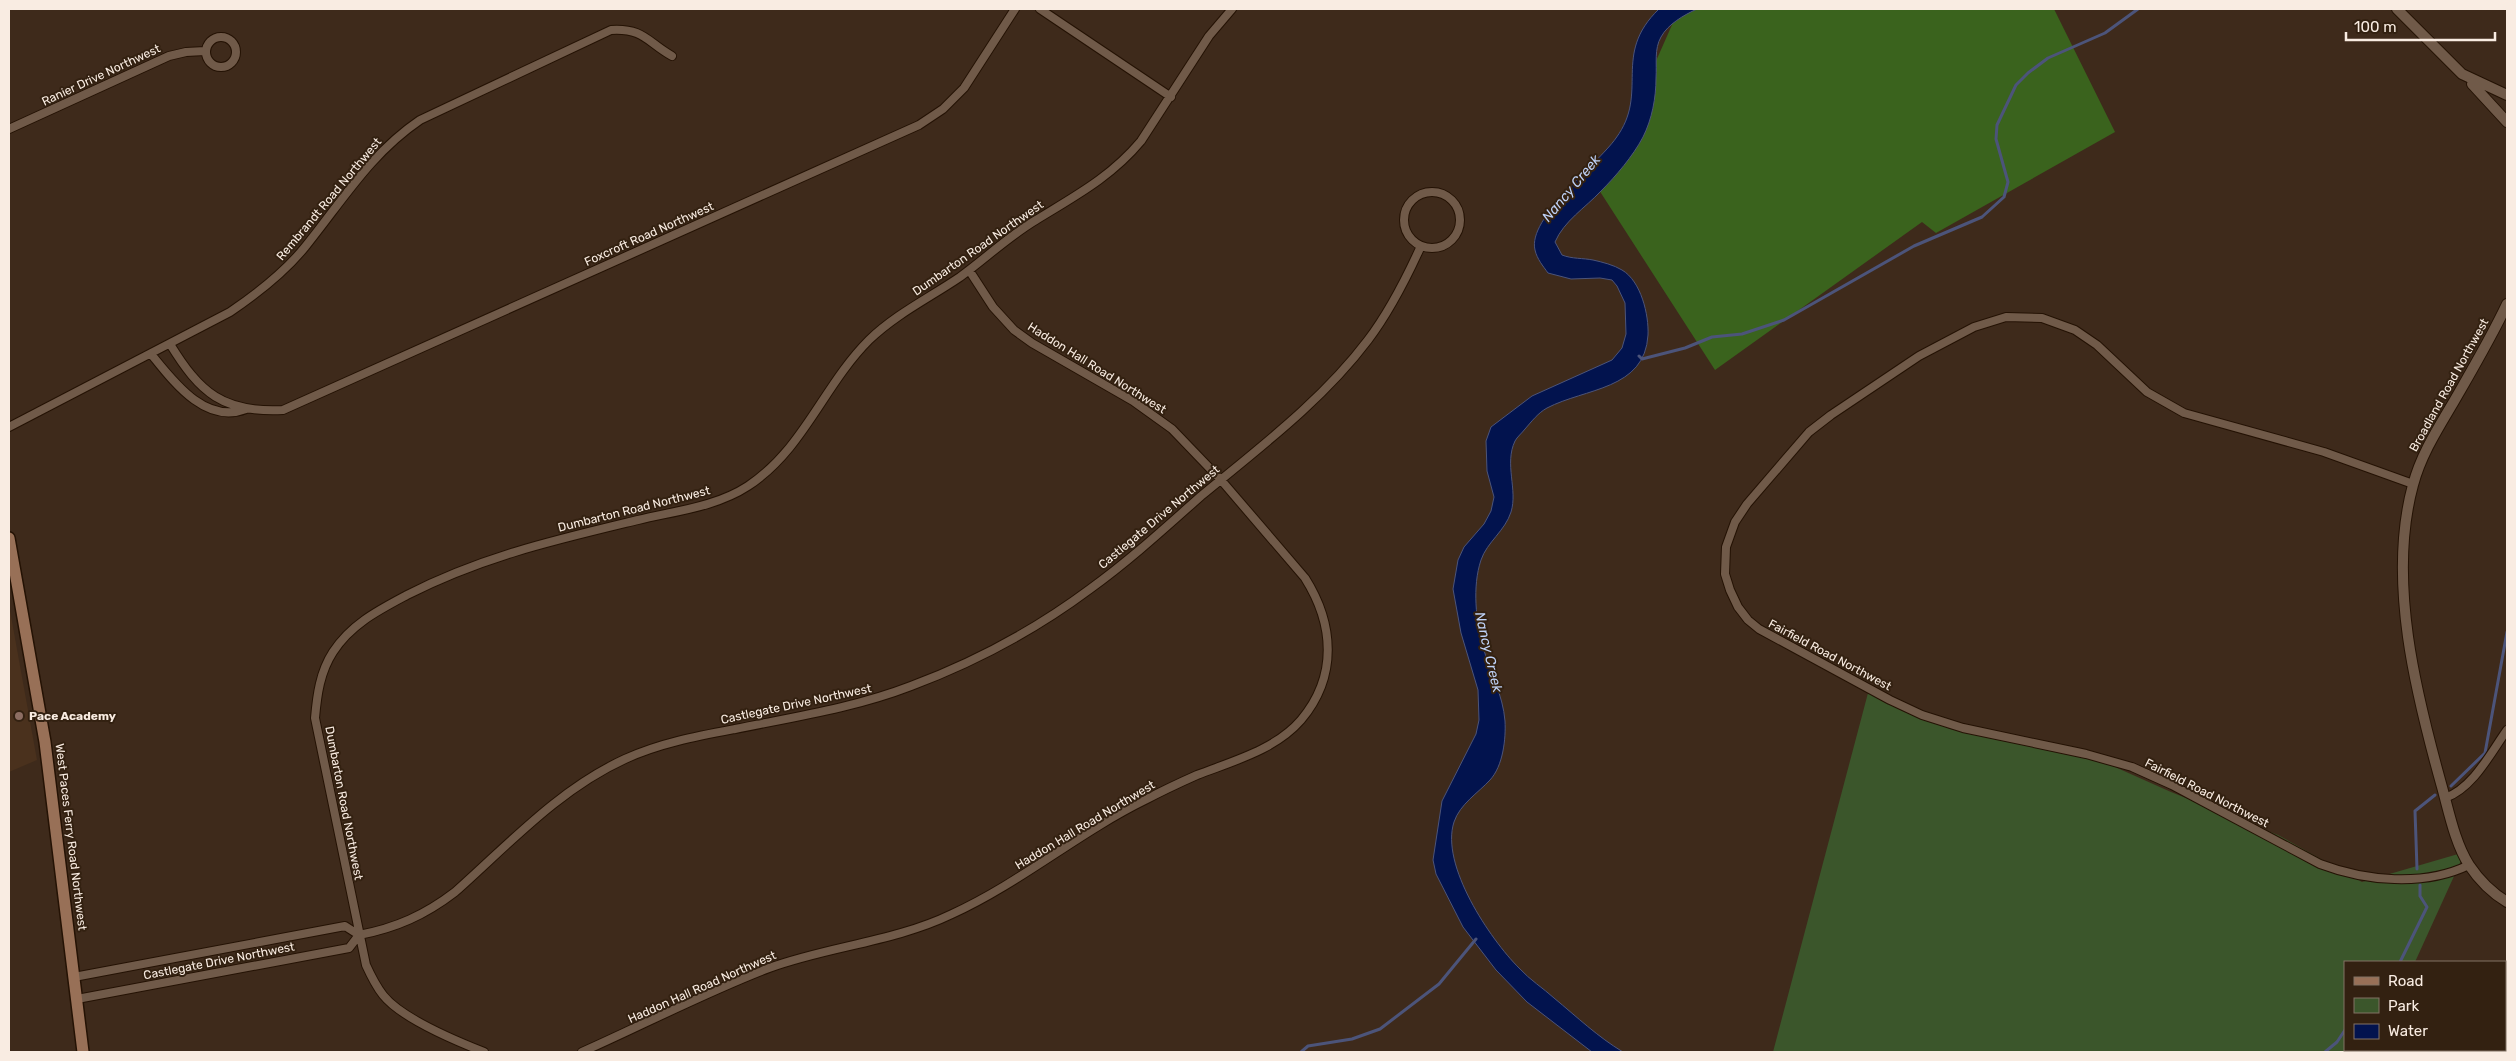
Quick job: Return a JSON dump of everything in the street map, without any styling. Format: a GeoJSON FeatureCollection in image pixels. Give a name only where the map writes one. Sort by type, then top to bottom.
{"type":"FeatureCollection","features":[{"type":"Feature","properties":{"kind":"main road","name":"West Paces Ferry Road Northwest"},"geometry":{"type":"LineString","coordinates":[[9,538],[45,742],[83,1052]]}},
{"type":"Feature","properties":{"kind":"street","name":"Foxcroft Road Northwest"},"geometry":{"type":"LineString","coordinates":[[170,344],[189,375],[212,394],[246,409],[283,410],[920,125],[944,109],[964,88],[1015,9]]}},
{"type":"Feature","properties":{"kind":"street"},"geometry":{"type":"LineString","coordinates":[[1040,9],[1170,97]]}},
{"type":"Feature","properties":{"kind":"street","name":"Dumbarton Road Northwest"},"geometry":{"type":"LineString","coordinates":[[359,935],[316,718],[317,696],[323,673],[333,653],[348,634],[376,611],[438,579],[484,561],[544,542],[708,504],[747,487],[770,470],[790,450],[839,375],[870,340],[902,313],[969,270],[1019,230],[1089,189],[1113,171],[1141,141],[1209,36],[1232,9]]}},
{"type":"Feature","properties":{"kind":"street"},"geometry":{"type":"LineString","coordinates":[[2397,9],[2490,101],[2507,122]]}},
{"type":"Feature","properties":{"kind":"street","name":"Rembrandt Road Northwest"},"geometry":{"type":"LineString","coordinates":[[9,426],[230,312],[274,280],[305,247],[377,154],[398,135],[420,120],[611,30],[626,29],[641,33],[672,56]]}},
{"type":"Feature","properties":{"kind":"street"},"geometry":{"type":"LineString","coordinates":[[213,38],[226,38],[232,42],[236,56],[230,64],[217,67],[207,59],[205,52],[207,44],[213,38]]}},
{"type":"Feature","properties":{"kind":"street","name":"Ranier Drive Northwest"},"geometry":{"type":"LineString","coordinates":[[9,129],[169,56],[186,52],[205,52]]}},
{"type":"Feature","properties":{"kind":"street"},"geometry":{"type":"LineString","coordinates":[[2462,74],[2507,94]]}},
{"type":"Feature","properties":{"kind":"street"},"geometry":{"type":"LineString","coordinates":[[1435,192],[1444,194],[1452,199],[1458,207],[1460,226],[1456,236],[1441,247],[1421,246],[1408,235],[1405,226],[1406,209],[1418,196],[1435,192]]}},
{"type":"Feature","properties":{"kind":"street","name":"Castlegate Drive Northwest"},"geometry":{"type":"LineString","coordinates":[[77,999],[349,948],[359,935],[402,924],[437,906],[559,798],[591,777],[624,759],[680,740],[821,712],[875,698],[939,676],[1000,647],[1046,620],[1092,588],[1312,402],[1348,365],[1388,312],[1421,246]]}},
{"type":"Feature","properties":{"kind":"street","name":"Haddon Hall Road Northwest"},"geometry":{"type":"LineString","coordinates":[[582,1052],[768,969],[812,954],[908,931],[952,915],[984,898],[1142,802],[1186,780],[1264,748],[1289,732],[1310,708],[1323,680],[1328,649],[1324,616],[1317,596],[1305,578],[1187,443],[1156,416],[1014,330],[993,307],[969,270]]}},
{"type":"Feature","properties":{"kind":"street","name":"Broadland Road Northwest"},"geometry":{"type":"LineString","coordinates":[[2507,304],[2490,339],[2428,446],[2413,484],[2403,537],[2405,602],[2420,696],[2445,798],[2460,846],[2469,865],[2482,882],[2507,902]]}},
{"type":"Feature","properties":{"kind":"street","name":"Fairfield Road Northwest"},"geometry":{"type":"LineString","coordinates":[[2413,484],[2324,452],[2184,413],[2147,392],[2097,345],[2075,330],[2042,318],[2006,317],[1974,327],[1919,356],[1809,432],[1770,476],[1736,522],[1726,547],[1726,574],[1738,606],[1759,629],[1890,700],[1922,715],[1963,728],[2086,754],[2132,768],[2172,785],[2320,864],[2345,873],[2376,878],[2434,877],[2453,873],[2469,865]]}},
{"type":"Feature","properties":{"kind":"street","name":"Foxcroft Road Northwest"},"geometry":{"type":"LineString","coordinates":[[151,354],[174,383],[200,403],[217,411],[233,414],[246,409]]}},
{"type":"Feature","properties":{"kind":"street"},"geometry":{"type":"LineString","coordinates":[[2445,798],[2456,794],[2466,786],[2507,730]]}},
{"type":"Feature","properties":{"kind":"street","name":"Castlegate Drive Northwest"},"geometry":{"type":"LineString","coordinates":[[74,976],[345,926],[359,935]]}},
{"type":"Feature","properties":{"kind":"street"},"geometry":{"type":"LineString","coordinates":[[359,935],[366,965],[373,981],[396,1008],[413,1019],[484,1052]]}},
{"type":"Feature","properties":{"kind":"shaded area","name":"Pace Academy"},"geometry":{"type":"Polygon","coordinates":[[[9,605],[37,760],[9,772],[9,605]]]}},
{"type":"Feature","properties":{"kind":"green space"},"geometry":{"type":"Polygon","coordinates":[[[1679,9],[2054,9],[2115,132],[1936,233],[1922,222],[1715,370],[1599,190],[1679,9]]]}},
{"type":"Feature","properties":{"kind":"green space"},"geometry":{"type":"Polygon","coordinates":[[[1868,693],[1950,729],[2077,750],[2171,792],[2278,835],[2362,882],[2465,852],[2415,961],[2344,961],[2344,1051],[2373,1052],[1773,1052],[1868,693]]]}},
{"type":"Feature","properties":{"kind":"water","name":"Nancy Creek"},"geometry":{"type":"Polygon","coordinates":[[[1659,9],[1697,9],[1672,24],[1664,32],[1659,42],[1653,108],[1649,123],[1639,144],[1612,179],[1575,215],[1559,234],[1555,242],[1562,255],[1612,265],[1629,275],[1639,290],[1647,318],[1648,335],[1644,353],[1636,367],[1625,377],[1611,385],[1562,401],[1544,410],[1515,441],[1511,459],[1513,504],[1511,512],[1505,525],[1487,548],[1481,560],[1476,593],[1481,637],[1504,711],[1504,744],[1501,760],[1490,780],[1460,810],[1454,822],[1452,839],[1454,859],[1470,900],[1507,955],[1532,980],[1596,1033],[1623,1052],[1592,1052],[1527,1002],[1496,970],[1463,927],[1436,874],[1433,860],[1442,801],[1476,734],[1479,720],[1478,690],[1461,633],[1453,589],[1458,560],[1464,547],[1484,524],[1491,511],[1494,497],[1487,471],[1486,441],[1491,427],[1532,396],[1612,360],[1622,348],[1626,334],[1625,303],[1612,280],[1600,278],[1571,279],[1548,273],[1536,253],[1535,237],[1552,207],[1607,149],[1626,121],[1632,89],[1633,58],[1637,42],[1645,26],[1659,9]]]}},
{"type":"Feature","properties":{"kind":"waterway"},"geometry":{"type":"LineString","coordinates":[[1639,356],[1642,359],[1685,348],[1712,337],[1742,334],[1784,320],[1914,246],[1982,217],[2004,197],[2008,182],[1996,139],[1997,125],[2016,85],[2048,58],[2105,33],[2138,9]]}},
{"type":"Feature","properties":{"kind":"waterway"},"geometry":{"type":"LineString","coordinates":[[2451,786],[2485,753],[2507,632]]}},
{"type":"Feature","properties":{"kind":"waterway"},"geometry":{"type":"LineString","coordinates":[[2417,869],[2415,811],[2435,795]]}},
{"type":"Feature","properties":{"kind":"waterway"},"geometry":{"type":"LineString","coordinates":[[2400,961],[2427,907],[2420,896],[2420,885]]}},
{"type":"Feature","properties":{"kind":"waterway"},"geometry":{"type":"LineString","coordinates":[[1301,1052],[1308,1046],[1352,1039],[1380,1029],[1439,984],[1476,939]]}},
{"type":"Feature","properties":{"kind":"waterway"},"geometry":{"type":"LineString","coordinates":[[2325,1052],[2337,1042],[2344,1032]]}},
{"type":"Feature","properties":{"kind":"place","name":"Pace Academy"},"geometry":{"type":"Point","coordinates":[19,716]}}]}
